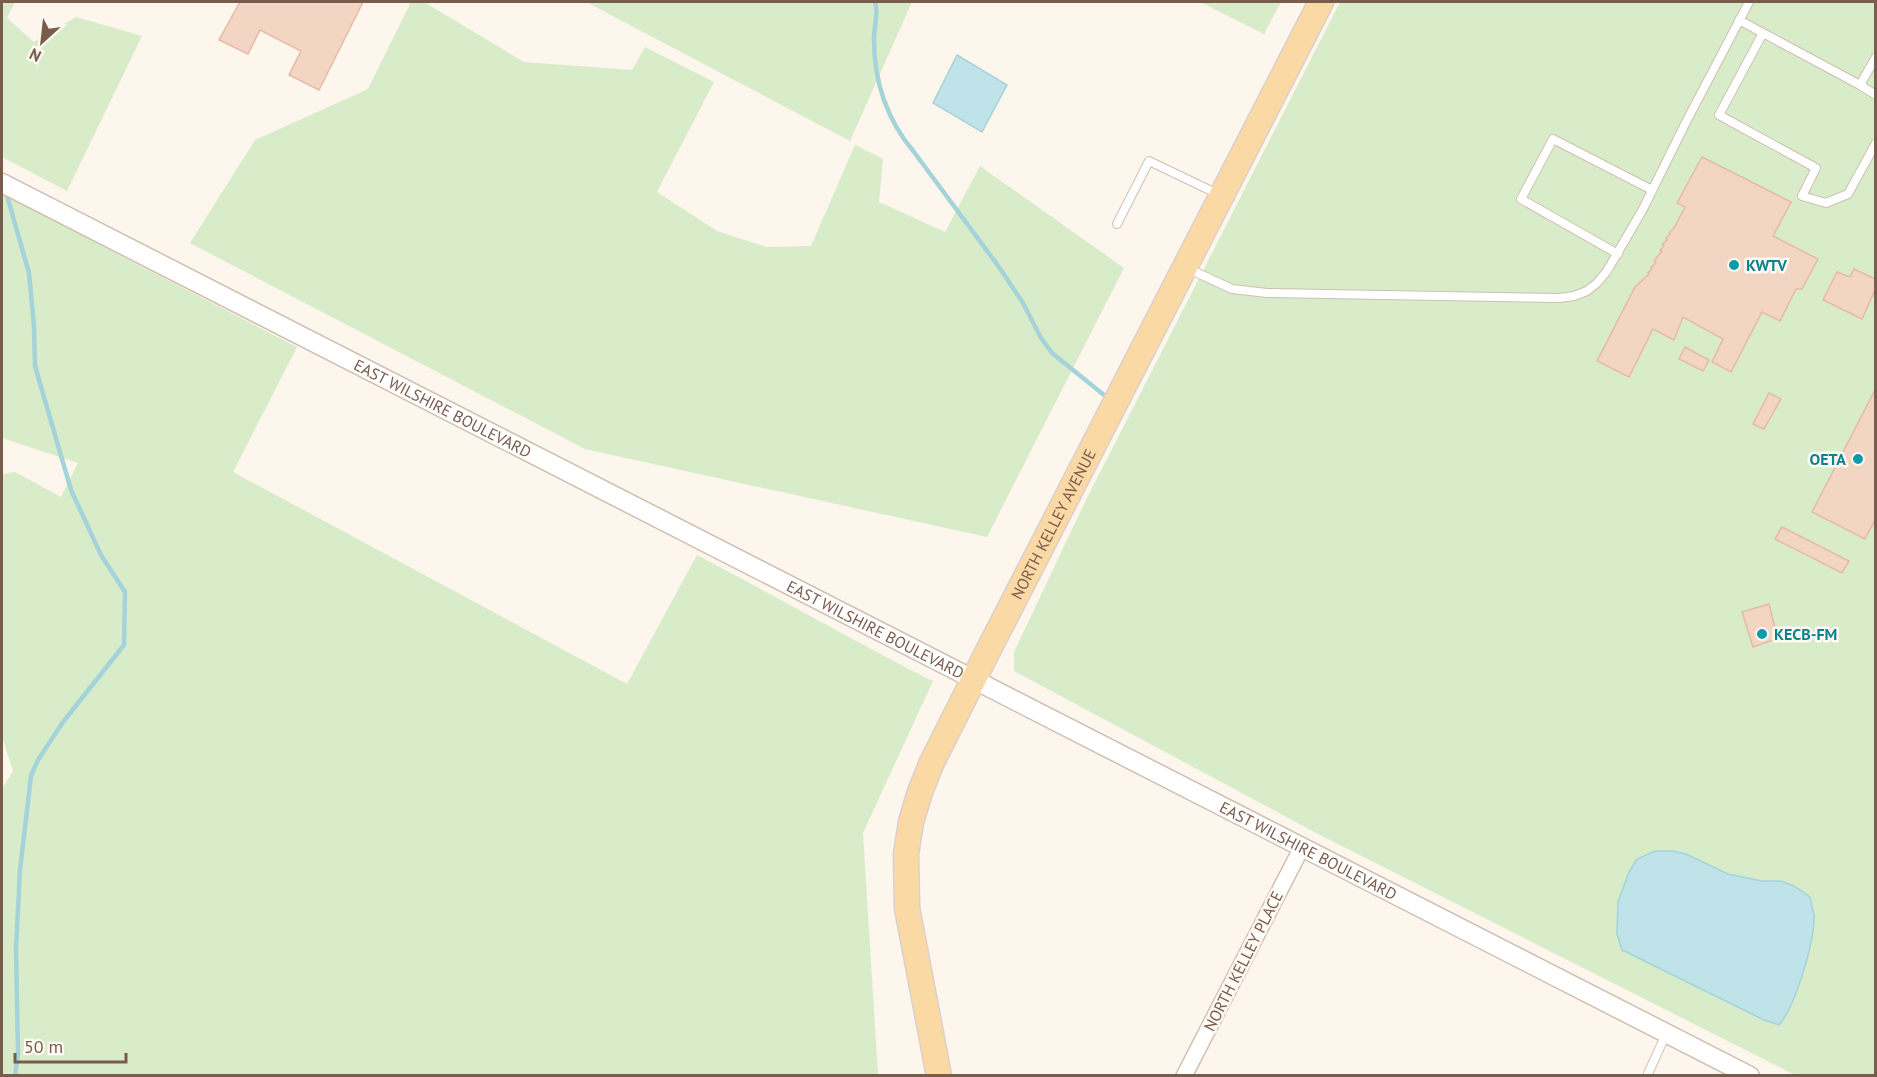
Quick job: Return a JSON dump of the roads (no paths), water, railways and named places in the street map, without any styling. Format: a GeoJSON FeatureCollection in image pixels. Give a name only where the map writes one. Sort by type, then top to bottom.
{"type":"FeatureCollection","features":[{"type":"Feature","properties":{"kind":"main road","name":"NORTH KELLEY AVENUE"},"geometry":{"type":"LineString","coordinates":[[939,1076],[907,908],[906,854],[911,822],[920,792],[932,762],[1321,2]]}},
{"type":"Feature","properties":{"kind":"street","name":"EAST WILSHIRE BOULEVARD"},"geometry":{"type":"LineString","coordinates":[[2,183],[1750,1076]]}},
{"type":"Feature","properties":{"kind":"street","name":"NORTH KELLEY PLACE"},"geometry":{"type":"LineString","coordinates":[[1184,1076],[1302,847]]}},
{"type":"Feature","properties":{"kind":"lane"},"geometry":{"type":"LineString","coordinates":[[1185,267],[1232,289],[1267,293],[1559,298],[1587,291],[1597,283],[1618,254],[1749,2]]}},
{"type":"Feature","properties":{"kind":"lane"},"geometry":{"type":"LineString","coordinates":[[1739,20],[1875,95]]}},
{"type":"Feature","properties":{"kind":"lane"},"geometry":{"type":"LineString","coordinates":[[1763,33],[1719,115],[1816,168],[1802,196],[1826,203],[1848,194],[1875,143]]}},
{"type":"Feature","properties":{"kind":"lane"},"geometry":{"type":"LineString","coordinates":[[1860,85],[1875,57]]}},
{"type":"Feature","properties":{"kind":"lane"},"geometry":{"type":"LineString","coordinates":[[1618,254],[1521,199],[1553,139],[1652,190]]}},
{"type":"Feature","properties":{"kind":"lane"},"geometry":{"type":"LineString","coordinates":[[1117,224],[1149,160],[1221,196]]}},
{"type":"Feature","properties":{"kind":"lane"},"geometry":{"type":"LineString","coordinates":[[1647,1076],[1667,1033]]}},
{"type":"Feature","properties":{"kind":"water"},"geometry":{"type":"Polygon","coordinates":[[[957,55],[1007,85],[982,132],[933,103],[957,55]]]}},
{"type":"Feature","properties":{"kind":"water"},"geometry":{"type":"Polygon","coordinates":[[[1655,851],[1686,854],[1728,874],[1762,881],[1781,881],[1794,886],[1810,897],[1814,915],[1808,956],[1791,1004],[1779,1025],[1764,1020],[1622,950],[1617,934],[1618,902],[1629,872],[1637,859],[1655,851]]]}},
{"type":"Feature","properties":{"kind":"waterway"},"geometry":{"type":"LineString","coordinates":[[875,2],[876,70],[883,99],[896,126],[999,267],[1052,353],[1104,395]]}},
{"type":"Feature","properties":{"kind":"waterway"},"geometry":{"type":"LineString","coordinates":[[6,192],[29,273],[35,366],[71,490],[101,555],[125,592],[124,645],[63,722],[38,760],[31,776],[20,870],[16,948],[18,1054],[15,1076]]}},
{"type":"Feature","properties":{"kind":"place","name":"KWTV"},"geometry":{"type":"Point","coordinates":[1734,265]}},
{"type":"Feature","properties":{"kind":"place","name":"OETA"},"geometry":{"type":"Point","coordinates":[1858,459]}},
{"type":"Feature","properties":{"kind":"place","name":"KECB-FM"},"geometry":{"type":"Point","coordinates":[1762,634]}}]}
